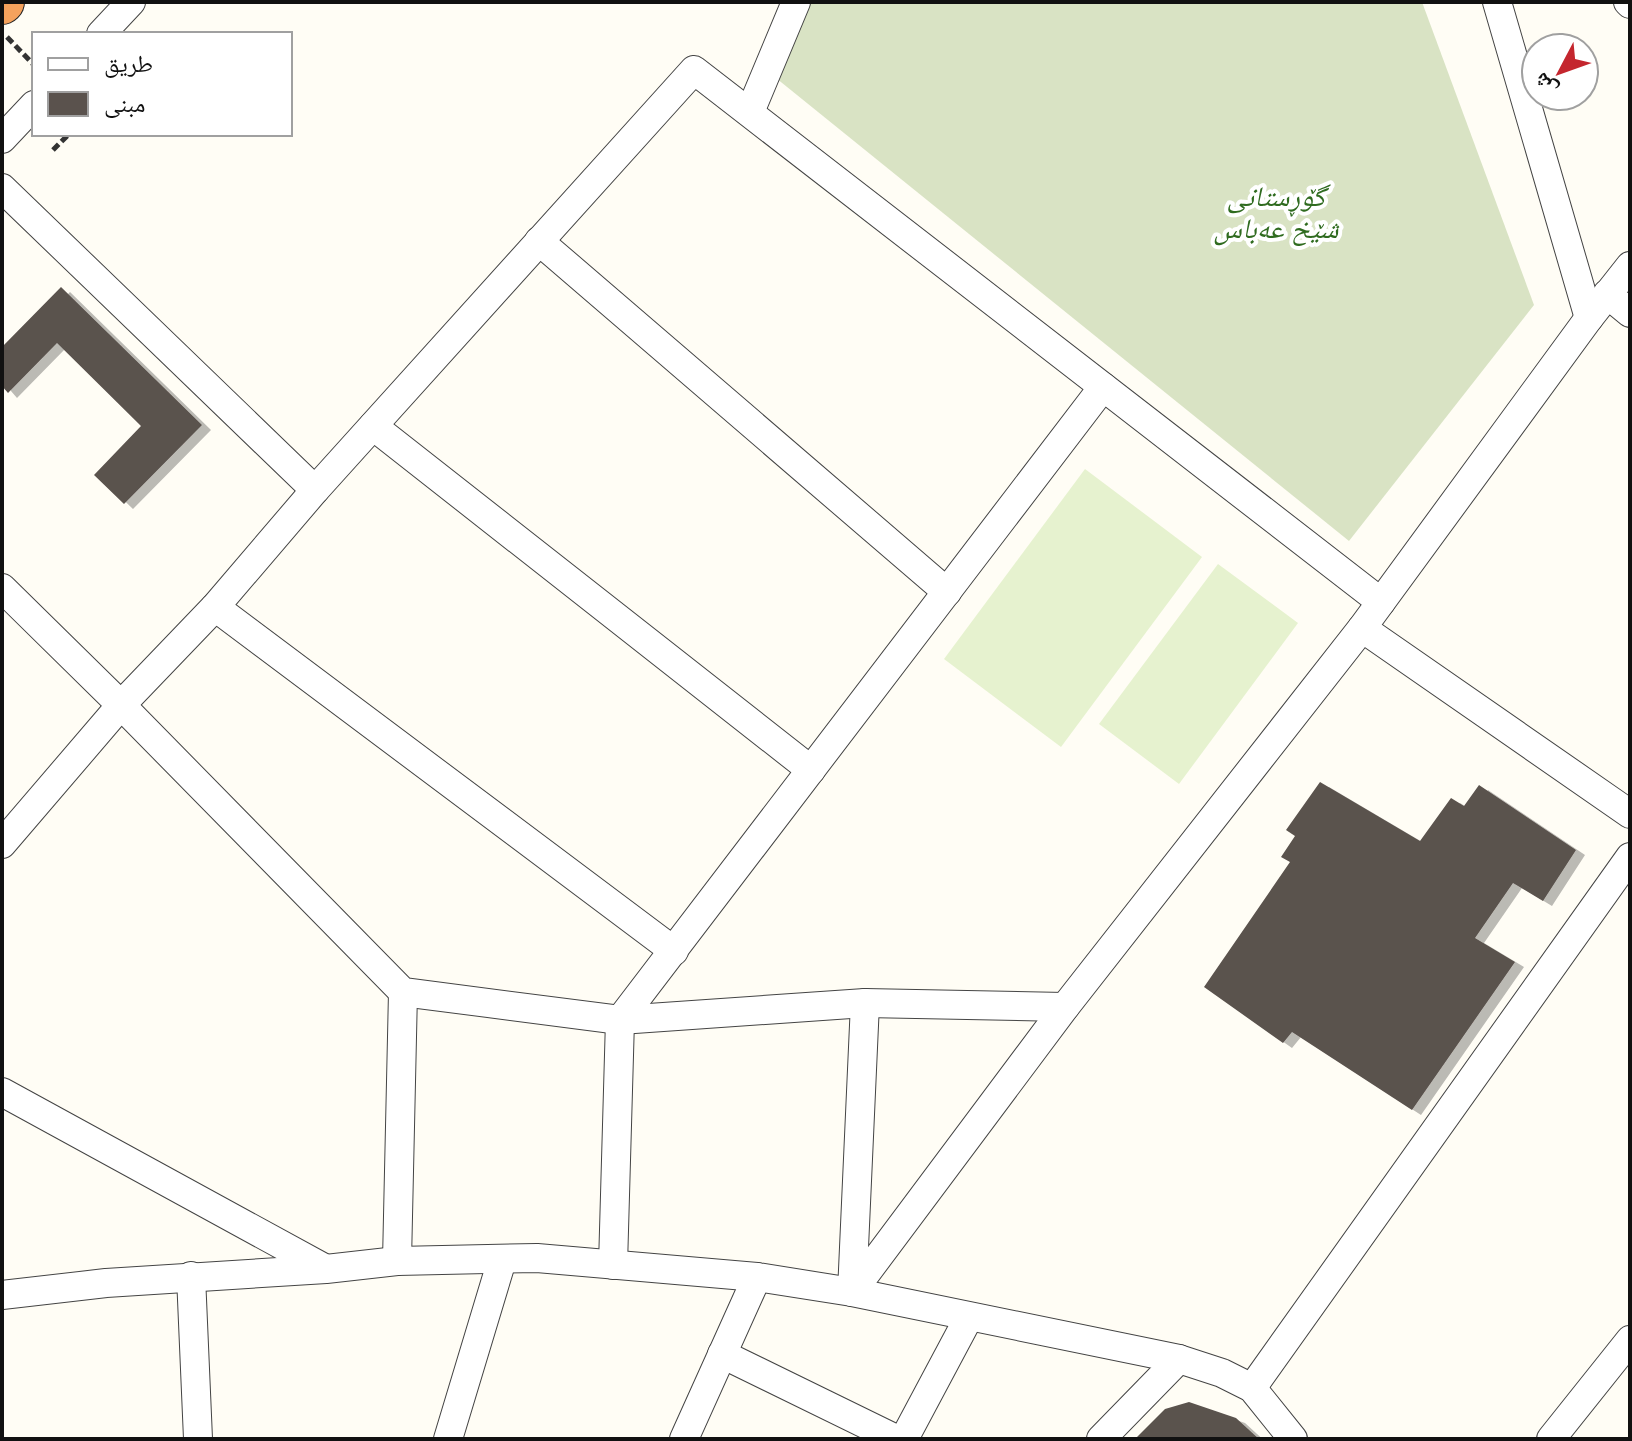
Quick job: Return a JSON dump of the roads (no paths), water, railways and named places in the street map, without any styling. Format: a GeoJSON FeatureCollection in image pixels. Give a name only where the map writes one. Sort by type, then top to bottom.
{"type":"FeatureCollection","features":[{"type":"Feature","properties":{"kind":"street"},"geometry":{"type":"LineString","coordinates":[[103,32],[131,2]]}},
{"type":"Feature","properties":{"kind":"street"},"geometry":{"type":"LineString","coordinates":[[750,112],[796,2]]}},
{"type":"Feature","properties":{"kind":"street"},"geometry":{"type":"LineString","coordinates":[[1497,2],[1589,318]]}},
{"type":"Feature","properties":{"kind":"street"},"geometry":{"type":"LineString","coordinates":[[2,844],[121,705],[215,607],[315,490],[694,70],[1381,602]]}},
{"type":"Feature","properties":{"kind":"street"},"geometry":{"type":"LineString","coordinates":[[2,139],[32,107]]}},
{"type":"Feature","properties":{"kind":"street"},"geometry":{"type":"LineString","coordinates":[[2,188],[315,490]]}},
{"type":"Feature","properties":{"kind":"street"},"geometry":{"type":"LineString","coordinates":[[539,241],[947,592]]}},
{"type":"Feature","properties":{"kind":"street"},"geometry":{"type":"LineString","coordinates":[[852,1292],[1065,1007],[1362,628],[1630,266]]}},
{"type":"Feature","properties":{"kind":"street"},"geometry":{"type":"LineString","coordinates":[[1607,294],[1630,313]]}},
{"type":"Feature","properties":{"kind":"street"},"geometry":{"type":"LineString","coordinates":[[613,1265],[620,1020],[1103,387]]}},
{"type":"Feature","properties":{"kind":"street"},"geometry":{"type":"LineString","coordinates":[[373,426],[811,770]]}},
{"type":"Feature","properties":{"kind":"street"},"geometry":{"type":"LineString","coordinates":[[2,588],[403,992],[620,1020],[865,1003],[1065,1007]]}},
{"type":"Feature","properties":{"kind":"street"},"geometry":{"type":"LineString","coordinates":[[215,607],[674,951]]}},
{"type":"Feature","properties":{"kind":"street"},"geometry":{"type":"LineString","coordinates":[[1362,628],[1630,814]]}},
{"type":"Feature","properties":{"kind":"street"},"geometry":{"type":"LineString","coordinates":[[1252,1388],[1630,857]]}},
{"type":"Feature","properties":{"kind":"street"},"geometry":{"type":"LineString","coordinates":[[397,1261],[403,992]]}},
{"type":"Feature","properties":{"kind":"street"},"geometry":{"type":"LineString","coordinates":[[852,1292],[865,1003]]}},
{"type":"Feature","properties":{"kind":"street"},"geometry":{"type":"LineString","coordinates":[[2,1092],[326,1269]]}},
{"type":"Feature","properties":{"kind":"street"},"geometry":{"type":"LineString","coordinates":[[2,1295],[191,1276],[326,1269],[397,1261],[537,1258],[757,1277],[852,1292],[1179,1359],[1222,1373],[1252,1388],[1293,1439]]}},
{"type":"Feature","properties":{"kind":"street"},"geometry":{"type":"LineString","coordinates":[[448,1439],[502,1260]]}},
{"type":"Feature","properties":{"kind":"street"},"geometry":{"type":"LineString","coordinates":[[191,1276],[198,1439]]}},
{"type":"Feature","properties":{"kind":"street"},"geometry":{"type":"LineString","coordinates":[[684,1439],[757,1277]]}},
{"type":"Feature","properties":{"kind":"street"},"geometry":{"type":"LineString","coordinates":[[904,1439],[969,1317]]}},
{"type":"Feature","properties":{"kind":"street"},"geometry":{"type":"LineString","coordinates":[[1551,1439],[1630,1340]]}},
{"type":"Feature","properties":{"kind":"street"},"geometry":{"type":"LineString","coordinates":[[722,1354],[896,1439]]}},
{"type":"Feature","properties":{"kind":"street"},"geometry":{"type":"LineString","coordinates":[[1101,1439],[1179,1359]]}},
{"type":"Feature","properties":{"kind":"park label","name":"گۆڕستانی شێخ عەباس"},"geometry":{"type":"Point","coordinates":[1276,212]}}]}
